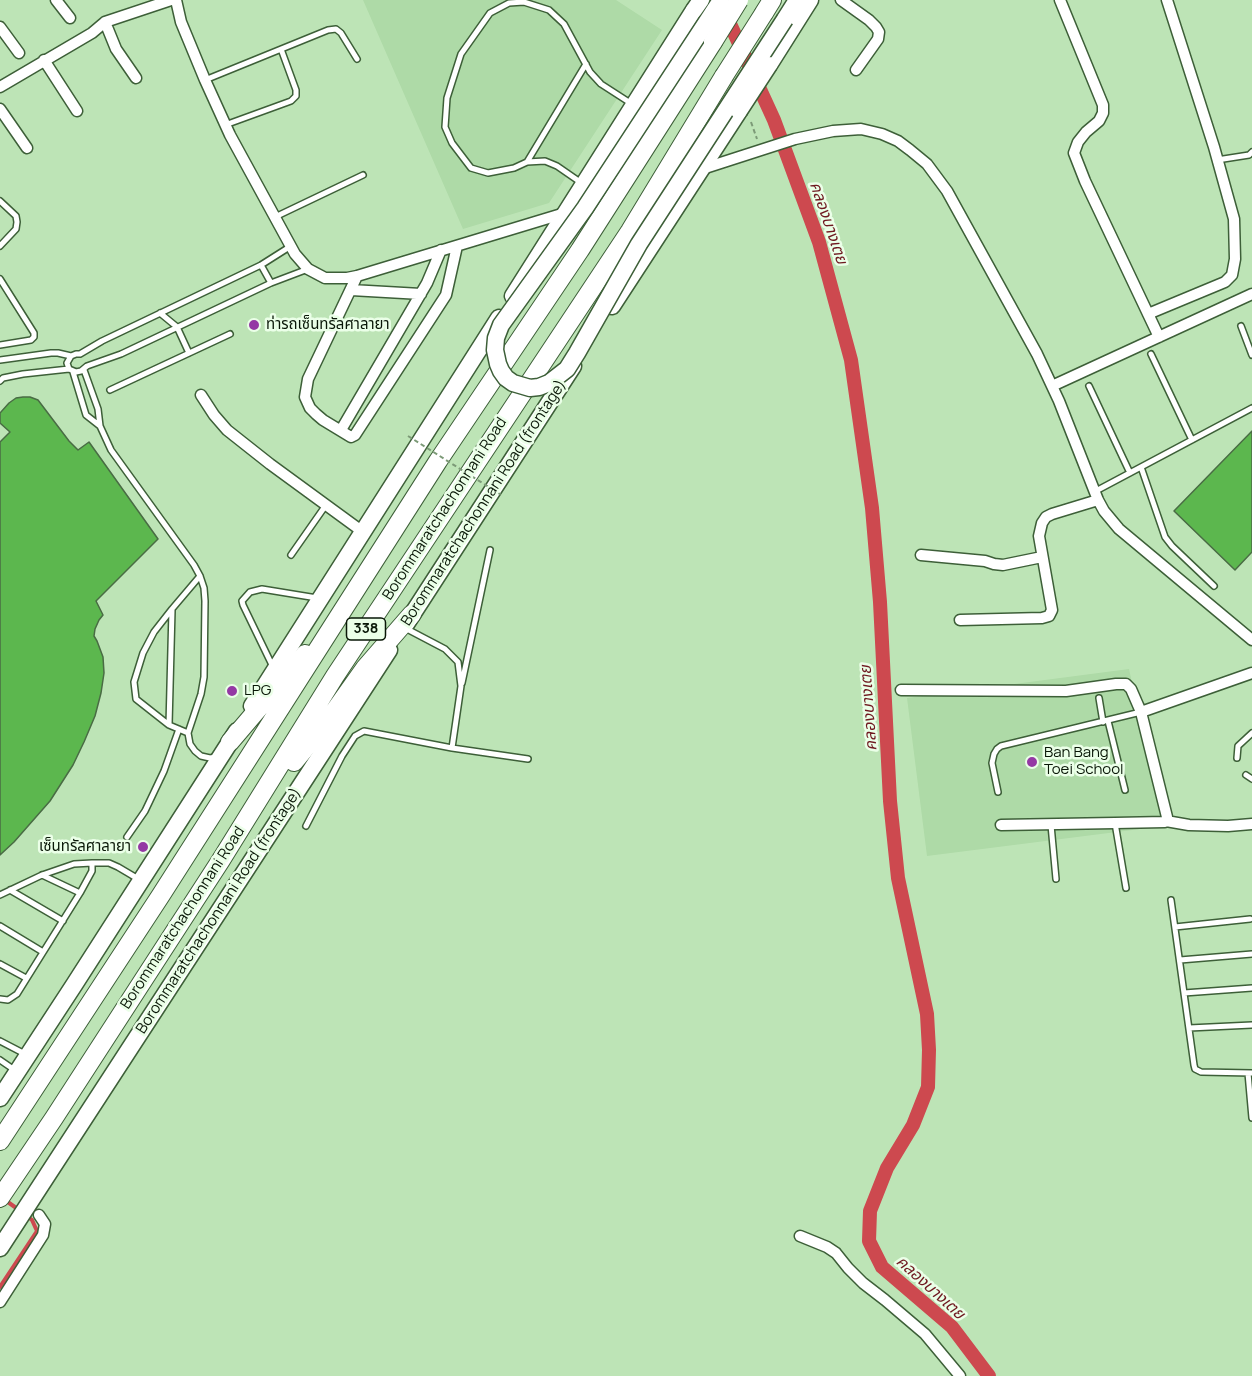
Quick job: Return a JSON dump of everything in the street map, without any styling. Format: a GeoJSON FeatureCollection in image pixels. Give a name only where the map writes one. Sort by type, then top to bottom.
{"type":"FeatureCollection","features":[{"type":"Feature","properties":{"kind":"highway","name":"Borommaratchachonnani Road"},"geometry":{"type":"LineString","coordinates":[[3,1137],[161,895],[438,461],[580,250],[739,0]]}},
{"type":"Feature","properties":{"kind":"highway","name":"Borommaratchachonnani Road"},"geometry":{"type":"LineString","coordinates":[[5,1191],[246,821],[335,676],[630,231],[768,6]]}},
{"type":"Feature","properties":{"kind":"highway"},"geometry":{"type":"LineString","coordinates":[[225,749],[347,604]]}},
{"type":"Feature","properties":{"kind":"highway"},"geometry":{"type":"LineString","coordinates":[[246,821],[326,723],[365,668],[408,620]]}},
{"type":"Feature","properties":{"kind":"main road"},"geometry":{"type":"LineString","coordinates":[[721,0],[585,208],[501,325],[496,338],[495,350],[498,363],[506,378],[513,383],[531,388],[539,387],[549,383],[567,369],[639,244],[797,0]]}},
{"type":"Feature","properties":{"kind":"main road","name":"Borommaratchachonnani Road (frontage)"},"geometry":{"type":"LineString","coordinates":[[0,1248],[14,1227],[35,1208],[408,620],[810,0]]}},
{"type":"Feature","properties":{"kind":"main road"},"geometry":{"type":"LineString","coordinates":[[0,1098],[321,599],[697,5]]}},
{"type":"Feature","properties":{"kind":"street"},"geometry":{"type":"LineString","coordinates":[[56,0],[70,18]]}},
{"type":"Feature","properties":{"kind":"street"},"geometry":{"type":"LineString","coordinates":[[0,87],[92,33],[105,22],[171,0]]}},
{"type":"Feature","properties":{"kind":"street"},"geometry":{"type":"LineString","coordinates":[[177,0],[181,22],[225,125],[295,254],[308,269],[325,278],[357,276],[566,213]]}},
{"type":"Feature","properties":{"kind":"street"},"geometry":{"type":"LineString","coordinates":[[841,0],[869,20],[879,32],[878,39],[856,70]]}},
{"type":"Feature","properties":{"kind":"street"},"geometry":{"type":"LineString","coordinates":[[1060,0],[1103,105],[1099,121],[1078,142],[1074,153],[1085,182],[1159,337]]}},
{"type":"Feature","properties":{"kind":"street"},"geometry":{"type":"LineString","coordinates":[[1148,314],[1226,282],[1232,275],[1235,259],[1234,219],[1167,0]]}},
{"type":"Feature","properties":{"kind":"street"},"geometry":{"type":"LineString","coordinates":[[105,22],[116,49],[136,78]]}},
{"type":"Feature","properties":{"kind":"street"},"geometry":{"type":"LineString","coordinates":[[0,27],[19,53]]}},
{"type":"Feature","properties":{"kind":"street"},"geometry":{"type":"LineString","coordinates":[[44,60],[77,111]]}},
{"type":"Feature","properties":{"kind":"street"},"geometry":{"type":"LineString","coordinates":[[0,109],[27,147]]}},
{"type":"Feature","properties":{"kind":"street"},"geometry":{"type":"LineString","coordinates":[[701,169],[795,139],[833,131],[861,129],[898,141],[927,164],[947,191],[1037,354],[1104,511],[1119,529],[1252,640]]}},
{"type":"Feature","properties":{"kind":"street"},"geometry":{"type":"LineString","coordinates":[[357,276],[308,379],[305,397],[316,414],[351,437],[355,435],[446,295],[457,246]]}},
{"type":"Feature","properties":{"kind":"street"},"geometry":{"type":"LineString","coordinates":[[341,430],[421,294],[441,250]]}},
{"type":"Feature","properties":{"kind":"street"},"geometry":{"type":"LineString","coordinates":[[351,290],[421,294]]}},
{"type":"Feature","properties":{"kind":"street"},"geometry":{"type":"LineString","coordinates":[[1052,386],[1252,294]]}},
{"type":"Feature","properties":{"kind":"street"},"geometry":{"type":"LineString","coordinates":[[385,356],[400,366]]}},
{"type":"Feature","properties":{"kind":"street"},"geometry":{"type":"LineString","coordinates":[[201,395],[214,416],[227,430],[363,532]]}},
{"type":"Feature","properties":{"kind":"street"},"geometry":{"type":"LineString","coordinates":[[960,620],[1049,616],[1052,610],[1039,536],[1042,523],[1052,514],[1096,496]]}},
{"type":"Feature","properties":{"kind":"street"},"geometry":{"type":"LineString","coordinates":[[921,555],[985,561],[994,564],[1042,557]]}},
{"type":"Feature","properties":{"kind":"street"},"geometry":{"type":"LineString","coordinates":[[1141,712],[1252,673]]}},
{"type":"Feature","properties":{"kind":"street"},"geometry":{"type":"LineString","coordinates":[[901,690],[1066,691],[1126,684],[1131,689],[1141,712],[1166,821]]}},
{"type":"Feature","properties":{"kind":"street"},"geometry":{"type":"LineString","coordinates":[[1001,825],[1166,821],[1189,825],[1252,825]]}},
{"type":"Feature","properties":{"kind":"street"},"geometry":{"type":"LineString","coordinates":[[0,1302],[43,1235],[45,1224],[35,1208]]}},
{"type":"Feature","properties":{"kind":"street"},"geometry":{"type":"LineString","coordinates":[[800,1236],[836,1253],[863,1283],[925,1335],[960,1376]]}},
{"type":"Feature","properties":{"kind":"lane"},"geometry":{"type":"LineString","coordinates":[[584,185],[557,166],[545,161],[527,162],[514,168],[488,174],[471,168],[452,143],[445,127],[447,98],[461,54],[490,13],[509,3],[524,2],[549,10],[564,24],[590,72],[601,84],[634,106]]}},
{"type":"Feature","properties":{"kind":"lane"},"geometry":{"type":"LineString","coordinates":[[205,80],[327,30],[336,29],[341,33],[357,59]]}},
{"type":"Feature","properties":{"kind":"lane"},"geometry":{"type":"LineString","coordinates":[[225,125],[291,101],[296,96],[296,90],[281,49]]}},
{"type":"Feature","properties":{"kind":"lane"},"geometry":{"type":"LineString","coordinates":[[527,162],[586,64]]}},
{"type":"Feature","properties":{"kind":"lane"},"geometry":{"type":"LineString","coordinates":[[1217,160],[1249,155],[1252,152]]}},
{"type":"Feature","properties":{"kind":"lane"},"geometry":{"type":"LineString","coordinates":[[275,217],[363,175]]}},
{"type":"Feature","properties":{"kind":"lane"},"geometry":{"type":"LineString","coordinates":[[0,201],[16,216],[17,222],[16,229],[0,246]]}},
{"type":"Feature","properties":{"kind":"lane"},"geometry":{"type":"LineString","coordinates":[[0,381],[3,378],[23,374],[71,370],[79,372],[84,362],[102,341],[261,265],[291,246]]}},
{"type":"Feature","properties":{"kind":"lane"},"geometry":{"type":"LineString","coordinates":[[261,265],[272,283]]}},
{"type":"Feature","properties":{"kind":"lane"},"geometry":{"type":"LineString","coordinates":[[84,362],[111,358],[272,283],[308,269]]}},
{"type":"Feature","properties":{"kind":"lane"},"geometry":{"type":"LineString","coordinates":[[0,279],[34,333],[34,337],[31,340],[0,345]]}},
{"type":"Feature","properties":{"kind":"lane"},"geometry":{"type":"LineString","coordinates":[[160,313],[177,327],[189,353]]}},
{"type":"Feature","properties":{"kind":"lane"},"geometry":{"type":"LineString","coordinates":[[1241,326],[1252,356]]}},
{"type":"Feature","properties":{"kind":"lane"},"geometry":{"type":"LineString","coordinates":[[110,390],[230,334]]}},
{"type":"Feature","properties":{"kind":"lane"},"geometry":{"type":"LineString","coordinates":[[0,360],[58,353],[71,356],[76,354],[84,362],[98,409],[100,426],[117,459],[200,576],[205,601],[204,677],[188,733],[190,744],[201,756],[210,758],[225,749]]}},
{"type":"Feature","properties":{"kind":"lane"},"geometry":{"type":"LineString","coordinates":[[1151,354],[1192,440]]}},
{"type":"Feature","properties":{"kind":"lane"},"geometry":{"type":"LineString","coordinates":[[71,356],[68,360],[86,415],[100,426]]}},
{"type":"Feature","properties":{"kind":"lane"},"geometry":{"type":"LineString","coordinates":[[1089,386],[1130,473]]}},
{"type":"Feature","properties":{"kind":"lane"},"geometry":{"type":"LineString","coordinates":[[1096,496],[1130,473],[1252,408]]}},
{"type":"Feature","properties":{"kind":"lane"},"geometry":{"type":"LineString","coordinates":[[1141,467],[1166,537],[1172,546],[1214,585]]}},
{"type":"Feature","properties":{"kind":"lane"},"geometry":{"type":"LineString","coordinates":[[291,555],[326,505]]}},
{"type":"Feature","properties":{"kind":"lane"},"geometry":{"type":"LineString","coordinates":[[452,748],[461,690],[490,550]]}},
{"type":"Feature","properties":{"kind":"lane"},"geometry":{"type":"LineString","coordinates":[[188,733],[169,725],[136,699],[134,682],[143,653],[154,632],[200,576]]}},
{"type":"Feature","properties":{"kind":"lane"},"geometry":{"type":"LineString","coordinates":[[275,671],[242,601],[250,592],[262,589],[321,599]]}},
{"type":"Feature","properties":{"kind":"lane"},"geometry":{"type":"LineString","coordinates":[[169,725],[172,609]]}},
{"type":"Feature","properties":{"kind":"lane"},"geometry":{"type":"LineString","coordinates":[[408,620],[458,662],[461,690]]}},
{"type":"Feature","properties":{"kind":"lane"},"geometry":{"type":"LineString","coordinates":[[1099,698],[1125,789]]}},
{"type":"Feature","properties":{"kind":"lane"},"geometry":{"type":"LineString","coordinates":[[998,792],[992,763],[997,749],[1141,712]]}},
{"type":"Feature","properties":{"kind":"lane"},"geometry":{"type":"LineString","coordinates":[[127,837],[145,811],[164,771],[179,729]]}},
{"type":"Feature","properties":{"kind":"lane"},"geometry":{"type":"LineString","coordinates":[[306,826],[342,756],[355,736],[364,731],[452,748],[528,759]]}},
{"type":"Feature","properties":{"kind":"lane"},"geometry":{"type":"LineString","coordinates":[[1237,758],[1238,746],[1252,733]]}},
{"type":"Feature","properties":{"kind":"lane"},"geometry":{"type":"LineString","coordinates":[[1246,775],[1252,779]]}},
{"type":"Feature","properties":{"kind":"lane"},"geometry":{"type":"LineString","coordinates":[[1115,824],[1126,888]]}},
{"type":"Feature","properties":{"kind":"lane"},"geometry":{"type":"LineString","coordinates":[[1051,825],[1056,879]]}},
{"type":"Feature","properties":{"kind":"lane"},"geometry":{"type":"LineString","coordinates":[[0,999],[8,1000],[17,994],[80,893],[92,871],[92,863]]}},
{"type":"Feature","properties":{"kind":"lane"},"geometry":{"type":"LineString","coordinates":[[0,895],[42,875],[74,864],[109,863],[141,881]]}},
{"type":"Feature","properties":{"kind":"lane"},"geometry":{"type":"LineString","coordinates":[[42,875],[80,893]]}},
{"type":"Feature","properties":{"kind":"lane"},"geometry":{"type":"LineString","coordinates":[[10,890],[63,921]]}},
{"type":"Feature","properties":{"kind":"lane"},"geometry":{"type":"LineString","coordinates":[[1172,900],[1194,1065],[1201,1072],[1250,1073],[1252,1118]]}},
{"type":"Feature","properties":{"kind":"lane"},"geometry":{"type":"LineString","coordinates":[[1175,927],[1250,919]]}},
{"type":"Feature","properties":{"kind":"lane"},"geometry":{"type":"LineString","coordinates":[[0,926],[43,952]]}},
{"type":"Feature","properties":{"kind":"lane"},"geometry":{"type":"LineString","coordinates":[[1180,960],[1252,954]]}},
{"type":"Feature","properties":{"kind":"lane"},"geometry":{"type":"LineString","coordinates":[[0,964],[26,978]]}},
{"type":"Feature","properties":{"kind":"lane"},"geometry":{"type":"LineString","coordinates":[[1184,993],[1252,988]]}},
{"type":"Feature","properties":{"kind":"lane"},"geometry":{"type":"LineString","coordinates":[[1189,1028],[1252,1025]]}},
{"type":"Feature","properties":{"kind":"lane"},"geometry":{"type":"LineString","coordinates":[[0,1041],[28,1056]]}},
{"type":"Feature","properties":{"kind":"lane"},"geometry":{"type":"LineString","coordinates":[[0,1060],[17,1072]]}},
{"type":"Feature","properties":{"kind":"path"},"geometry":{"type":"LineString","coordinates":[[408,436],[503,496]]}},
{"type":"Feature","properties":{"kind":"shaded area"},"geometry":{"type":"Polygon","coordinates":[[[363,0],[616,0],[662,30],[549,203],[463,229],[363,0]]]}},
{"type":"Feature","properties":{"kind":"shaded area","name":"Ban Bang Toei School"},"geometry":{"type":"Polygon","coordinates":[[[1129,669],[1164,826],[927,856],[907,698],[1129,669]]]}},
{"type":"Feature","properties":{"kind":"building"},"geometry":{"type":"Polygon","coordinates":[[[16,398],[38,400],[78,450],[89,442],[158,539],[96,601],[103,615],[95,629],[94,636],[103,657],[104,673],[95,716],[73,765],[50,801],[0,855],[0,442],[10,432],[0,423],[0,413],[16,398]]]}},
{"type":"Feature","properties":{"kind":"building"},"geometry":{"type":"Polygon","coordinates":[[[1252,431],[1252,552],[1235,570],[1174,511],[1252,431]]]}},
{"type":"Feature","properties":{"kind":"waterway","name":"คลองบางเตย"},"geometry":{"type":"LineString","coordinates":[[725,13],[774,120],[819,242],[851,360],[872,508],[880,602],[890,801],[898,878],[927,1014],[929,1050],[928,1087],[913,1125],[887,1168],[870,1211],[869,1241],[882,1267],[952,1327],[989,1376]]}},
{"type":"Feature","properties":{"kind":"waterway"},"geometry":{"type":"LineString","coordinates":[[5,1200],[19,1210]]}},
{"type":"Feature","properties":{"kind":"waterway"},"geometry":{"type":"LineString","coordinates":[[0,1287],[37,1231],[32,1220],[27,1216]]}},
{"type":"Feature","properties":{"kind":"place","name":"ท่ารถเซ็นทรัลศาลายา"},"geometry":{"type":"Point","coordinates":[254,325]}},
{"type":"Feature","properties":{"kind":"place","name":"LPG"},"geometry":{"type":"Point","coordinates":[232,691]}},
{"type":"Feature","properties":{"kind":"place","name":"Ban Bang Toei School"},"geometry":{"type":"Point","coordinates":[1032,762]}},
{"type":"Feature","properties":{"kind":"place","name":"เซ็นทรัลศาลายา"},"geometry":{"type":"Point","coordinates":[143,847]}}]}
